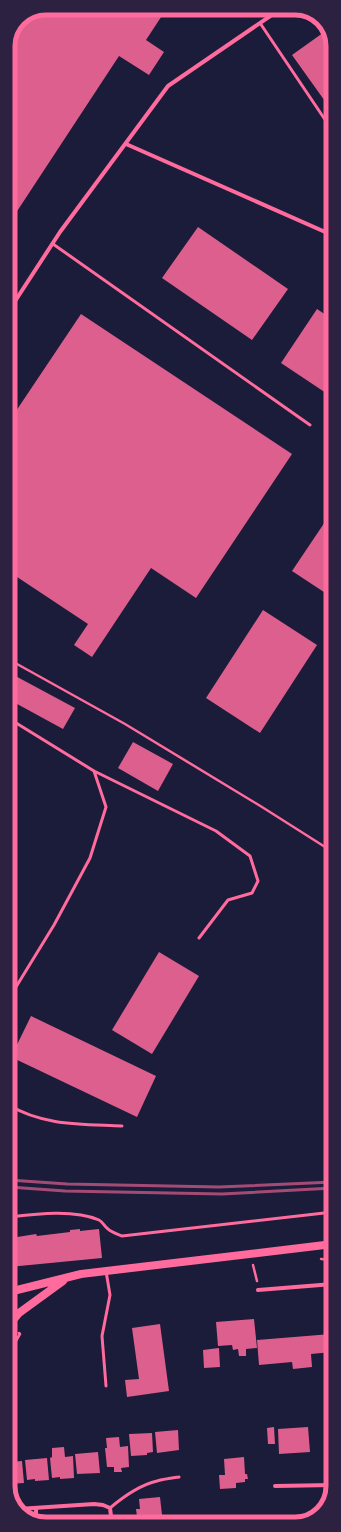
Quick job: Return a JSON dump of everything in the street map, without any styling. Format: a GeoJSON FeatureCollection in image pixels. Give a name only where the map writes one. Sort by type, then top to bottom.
{"type":"FeatureCollection","features":[{"type":"Feature","properties":{"kind":"main road"},"geometry":{"type":"LineString","coordinates":[[15,1291],[81,1274],[326,1245]]}},
{"type":"Feature","properties":{"kind":"main road"},"geometry":{"type":"LineString","coordinates":[[15,1318],[19,1313],[67,1278]]}},
{"type":"Feature","properties":{"kind":"street"},"geometry":{"type":"LineString","coordinates":[[15,301],[52,244],[168,86],[272,15]]}},
{"type":"Feature","properties":{"kind":"street"},"geometry":{"type":"LineString","coordinates":[[126,144],[326,232]]}},
{"type":"Feature","properties":{"kind":"street"},"geometry":{"type":"LineString","coordinates":[[258,1290],[326,1285]]}},
{"type":"Feature","properties":{"kind":"street"},"geometry":{"type":"LineString","coordinates":[[275,1486],[326,1485]]}},
{"type":"Feature","properties":{"kind":"street"},"geometry":{"type":"LineString","coordinates":[[26,1509],[94,1504],[103,1505],[110,1508],[111,1517]]}},
{"type":"Feature","properties":{"kind":"street"},"geometry":{"type":"LineString","coordinates":[[36,1508],[36,1516]]}},
{"type":"Feature","properties":{"kind":"lane"},"geometry":{"type":"LineString","coordinates":[[260,23],[326,121]]}},
{"type":"Feature","properties":{"kind":"lane"},"geometry":{"type":"LineString","coordinates":[[52,244],[310,425]]}},
{"type":"Feature","properties":{"kind":"lane"},"geometry":{"type":"LineString","coordinates":[[15,722],[94,771],[216,831],[250,856],[258,881],[252,893],[228,900],[199,938]]}},
{"type":"Feature","properties":{"kind":"lane"},"geometry":{"type":"LineString","coordinates":[[15,989],[54,925],[90,858],[106,807],[94,771]]}},
{"type":"Feature","properties":{"kind":"lane"},"geometry":{"type":"LineString","coordinates":[[15,1109],[21,1113],[56,1123],[122,1126]]}},
{"type":"Feature","properties":{"kind":"lane"},"geometry":{"type":"LineString","coordinates":[[15,1216],[33,1214],[66,1214],[85,1216],[100,1221],[108,1229],[122,1236],[326,1213]]}},
{"type":"Feature","properties":{"kind":"lane"},"geometry":{"type":"LineString","coordinates":[[106,1271],[110,1295],[102,1336],[106,1386]]}},
{"type":"Feature","properties":{"kind":"lane"},"geometry":{"type":"LineString","coordinates":[[110,1508],[120,1499],[146,1485],[156,1481],[179,1477]]}},
{"type":"Feature","properties":{"kind":"path"},"geometry":{"type":"LineString","coordinates":[[15,663],[132,728],[326,848]]}},
{"type":"Feature","properties":{"kind":"path"},"geometry":{"type":"LineString","coordinates":[[250,1254],[258,1290]]}},
{"type":"Feature","properties":{"kind":"building"},"geometry":{"type":"Polygon","coordinates":[[[46,15],[162,15],[146,40],[164,52],[149,75],[119,56],[15,214],[15,46],[17,34],[20,29],[34,17],[46,15]]]}},
{"type":"Feature","properties":{"kind":"building"},"geometry":{"type":"Polygon","coordinates":[[[323,33],[326,46],[326,103],[292,55],[323,33]]]}},
{"type":"Feature","properties":{"kind":"building"},"geometry":{"type":"Polygon","coordinates":[[[198,227],[288,289],[252,340],[162,278],[198,227]]]}},
{"type":"Feature","properties":{"kind":"building"},"geometry":{"type":"Polygon","coordinates":[[[317,309],[326,315],[326,393],[281,363],[317,309]]]}},
{"type":"Feature","properties":{"kind":"building"},"geometry":{"type":"Polygon","coordinates":[[[81,314],[292,454],[196,598],[151,568],[92,657],[74,645],[88,624],[15,576],[15,413],[81,314]]]}},
{"type":"Feature","properties":{"kind":"building"},"geometry":{"type":"Polygon","coordinates":[[[326,520],[326,593],[292,571],[326,520]]]}},
{"type":"Feature","properties":{"kind":"building"},"geometry":{"type":"Polygon","coordinates":[[[263,610],[317,645],[260,733],[206,698],[263,610]]]}},
{"type":"Feature","properties":{"kind":"building"},"geometry":{"type":"Polygon","coordinates":[[[15,676],[75,708],[63,729],[15,703],[15,676]]]}},
{"type":"Feature","properties":{"kind":"building"},"geometry":{"type":"Polygon","coordinates":[[[133,742],[173,764],[158,791],[118,768],[133,742]]]}},
{"type":"Feature","properties":{"kind":"building"},"geometry":{"type":"Polygon","coordinates":[[[159,952],[199,976],[152,1054],[112,1030],[159,952]]]}},
{"type":"Feature","properties":{"kind":"building"},"geometry":{"type":"Polygon","coordinates":[[[31,1016],[156,1076],[137,1117],[15,1059],[15,1049],[31,1016]]]}},
{"type":"Feature","properties":{"kind":"building"},"geometry":{"type":"Polygon","coordinates":[[[80,1229],[80,1231],[99,1229],[102,1258],[15,1266],[15,1237],[36,1234],[37,1236],[70,1232],[70,1230],[80,1229]]]}},
{"type":"Feature","properties":{"kind":"building"},"geometry":{"type":"Polygon","coordinates":[[[254,1319],[257,1348],[246,1349],[246,1356],[239,1356],[238,1349],[233,1350],[232,1345],[218,1346],[216,1322],[254,1319]]]}},
{"type":"Feature","properties":{"kind":"building"},"geometry":{"type":"Polygon","coordinates":[[[160,1324],[169,1391],[127,1397],[125,1380],[139,1379],[132,1328],[160,1324]]]}},
{"type":"Feature","properties":{"kind":"building"},"geometry":{"type":"Polygon","coordinates":[[[326,1334],[326,1353],[311,1354],[312,1367],[293,1369],[292,1362],[259,1365],[257,1340],[326,1334]]]}},
{"type":"Feature","properties":{"kind":"building"},"geometry":{"type":"Polygon","coordinates":[[[219,1348],[220,1367],[204,1368],[203,1350],[219,1348]]]}},
{"type":"Feature","properties":{"kind":"building"},"geometry":{"type":"Polygon","coordinates":[[[274,1427],[275,1444],[268,1444],[267,1428],[274,1427]]]}},
{"type":"Feature","properties":{"kind":"building"},"geometry":{"type":"Polygon","coordinates":[[[308,1427],[310,1452],[279,1454],[278,1429],[308,1427]]]}},
{"type":"Feature","properties":{"kind":"building"},"geometry":{"type":"Polygon","coordinates":[[[178,1430],[179,1450],[157,1453],[155,1432],[178,1430]]]}},
{"type":"Feature","properties":{"kind":"building"},"geometry":{"type":"Polygon","coordinates":[[[152,1433],[153,1452],[147,1453],[147,1455],[131,1456],[129,1434],[152,1433]]]}},
{"type":"Feature","properties":{"kind":"building"},"geometry":{"type":"Polygon","coordinates":[[[119,1437],[120,1447],[128,1446],[129,1467],[121,1468],[122,1472],[114,1472],[114,1467],[107,1467],[105,1448],[107,1448],[106,1438],[119,1437]]]}},
{"type":"Feature","properties":{"kind":"building"},"geometry":{"type":"Polygon","coordinates":[[[64,1447],[65,1457],[73,1456],[74,1478],[52,1478],[50,1458],[52,1457],[52,1448],[64,1447]]]}},
{"type":"Feature","properties":{"kind":"building"},"geometry":{"type":"Polygon","coordinates":[[[98,1452],[100,1473],[77,1474],[75,1454],[98,1452]]]}},
{"type":"Feature","properties":{"kind":"building"},"geometry":{"type":"Polygon","coordinates":[[[244,1457],[245,1474],[247,1474],[248,1479],[245,1479],[245,1482],[236,1483],[236,1488],[220,1489],[219,1475],[225,1475],[224,1459],[244,1457]]]}},
{"type":"Feature","properties":{"kind":"building"},"geometry":{"type":"Polygon","coordinates":[[[47,1458],[49,1480],[27,1480],[25,1460],[47,1458]]]}},
{"type":"Feature","properties":{"kind":"building"},"geometry":{"type":"Polygon","coordinates":[[[22,1461],[24,1483],[15,1484],[15,1462],[22,1461]]]}},
{"type":"Feature","properties":{"kind":"building"},"geometry":{"type":"Polygon","coordinates":[[[160,1497],[162,1517],[137,1517],[136,1509],[140,1509],[139,1499],[160,1497]]]}},
{"type":"Feature","properties":{"kind":"railway"},"geometry":{"type":"LineString","coordinates":[[15,1180],[67,1184],[219,1187],[326,1182]]}},
{"type":"Feature","properties":{"kind":"railway"},"geometry":{"type":"LineString","coordinates":[[15,1187],[65,1191],[222,1194],[326,1188]]}}]}
